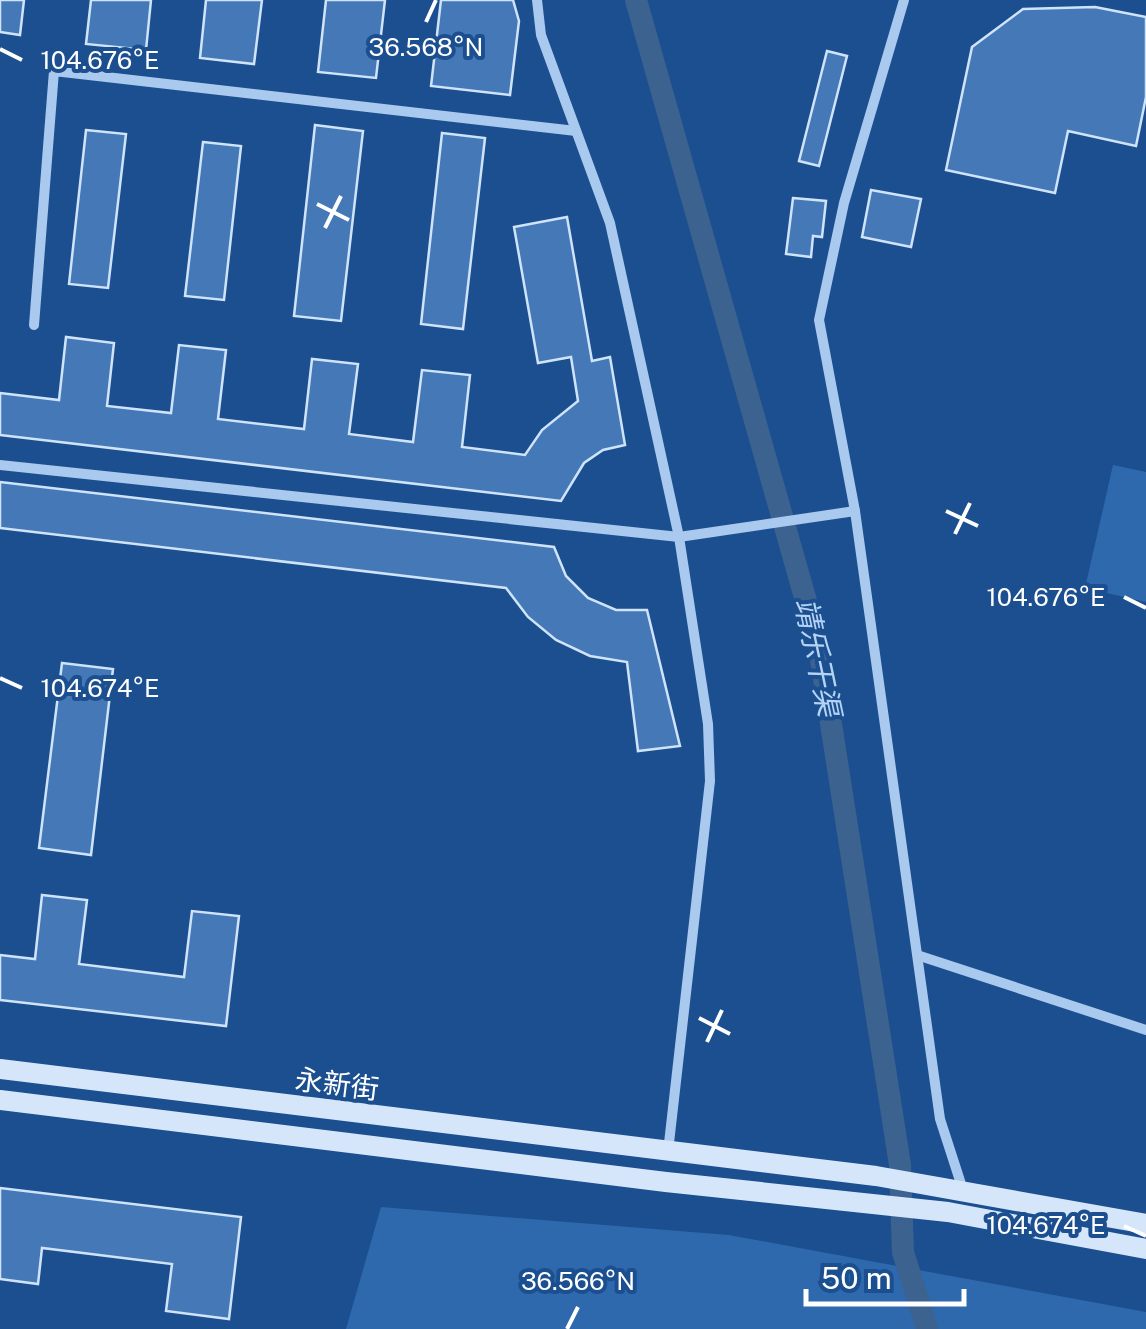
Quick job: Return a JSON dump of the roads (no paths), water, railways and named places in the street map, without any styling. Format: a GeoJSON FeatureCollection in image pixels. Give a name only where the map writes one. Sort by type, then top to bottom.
{"type":"FeatureCollection","features":[{"type":"Feature","properties":{"kind":"street"},"geometry":{"type":"LineString","coordinates":[[537,0],[541,35],[610,224],[678,537],[708,724],[710,781],[666,1182]]}},
{"type":"Feature","properties":{"kind":"street"},"geometry":{"type":"LineString","coordinates":[[904,0],[844,203],[819,320],[855,512],[940,1119],[955,1189]]}},
{"type":"Feature","properties":{"kind":"street"},"geometry":{"type":"LineString","coordinates":[[34,324],[54,71],[576,130]]}},
{"type":"Feature","properties":{"kind":"street"},"geometry":{"type":"LineString","coordinates":[[0,465],[678,537],[855,512]]}},
{"type":"Feature","properties":{"kind":"street"},"geometry":{"type":"LineString","coordinates":[[920,956],[1146,1030]]}},
{"type":"Feature","properties":{"kind":"street","name":"永新街"},"geometry":{"type":"LineString","coordinates":[[0,1069],[876,1176],[1146,1224]]}},
{"type":"Feature","properties":{"kind":"street","name":"永新街"},"geometry":{"type":"LineString","coordinates":[[0,1100],[666,1182],[948,1212],[1146,1249]]}},
{"type":"Feature","properties":{"kind":"waterway","name":"靖乐干渠"},"geometry":{"type":"LineString","coordinates":[[636,0],[819,647],[900,1165],[903,1252],[927,1329]]}}]}
